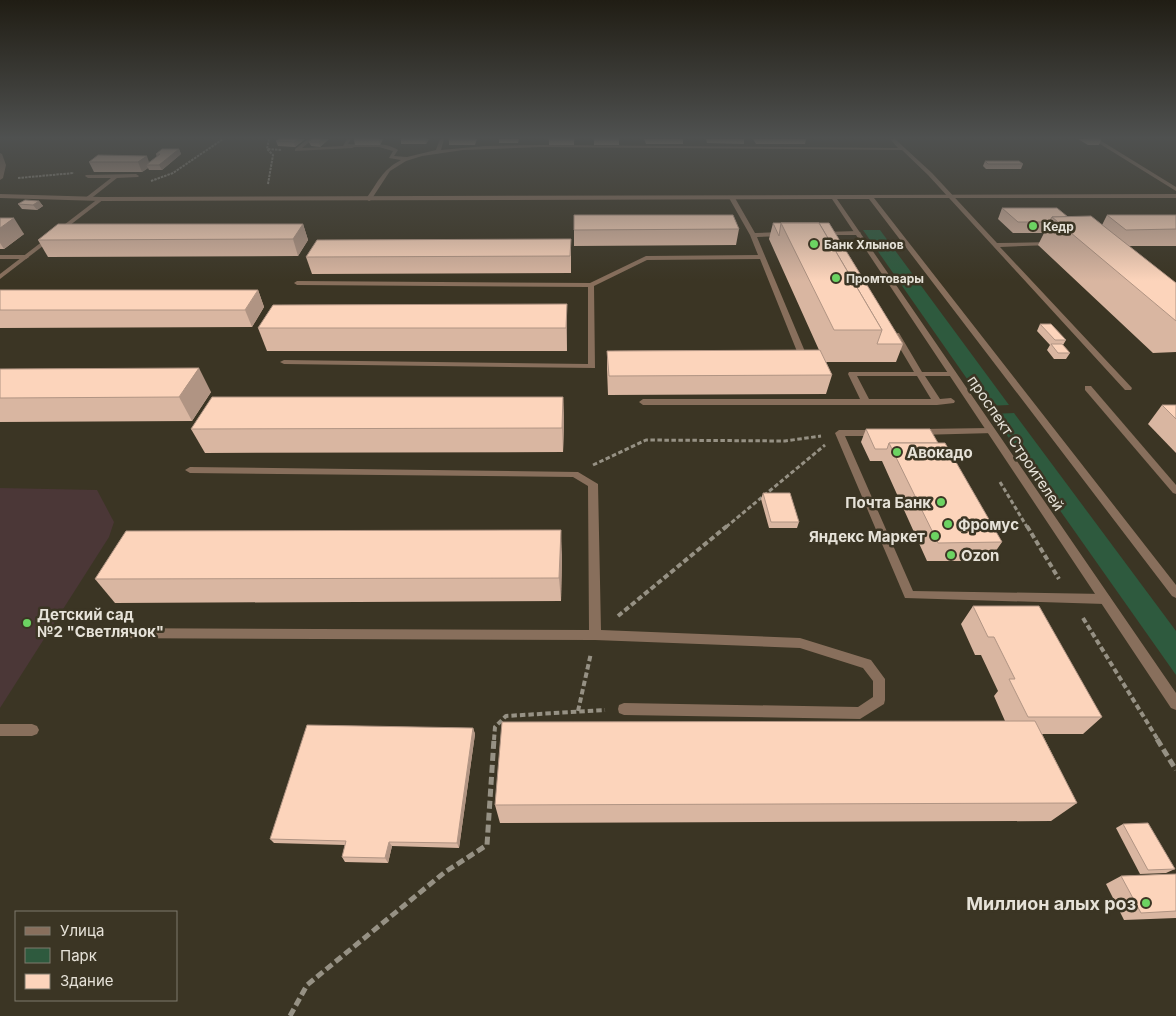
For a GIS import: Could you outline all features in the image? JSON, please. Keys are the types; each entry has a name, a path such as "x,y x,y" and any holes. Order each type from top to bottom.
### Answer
{"street":[{"path":"87,199 103,186"},
{"path":"369,198 377,186"},
{"path":"941,186 1128,388"},
{"path":"0,196 87,199 266,199 1176,196"},
{"path":"732,198 753,235 802,354"},
{"name":"проспект Строителей","path":"834,198 1176,704"},
{"name":"проспект Строителей","path":"871,198 1176,592"},
{"path":"0,276 101,199"},
{"path":"816,234 858,233"},
{"path":"753,235 789,234"},
{"path":"834,234 840,242"},
{"path":"995,245 1063,243"},
{"path":"0,257 26,257"},
{"path":"297,283 591,285 646,258 762,258"},
{"path":"284,362 592,366 591,285"},
{"path":"890,324 937,402"},
{"path":"866,402 852,374 953,374"},
{"path":"1088,388 1176,491"},
{"path":"644,402 951,401"},
{"path":"904,432 991,430"},
{"path":"885,432 839,433 908,595 1105,599"},
{"path":"190,470 575,474 593,484 595,635"},
{"path":"91,633 595,635 800,643 867,664 879,679 879,700 860,714 624,709"},
{"path":"0,730 32,730"}],"path":[{"path":"266,199 268,186"},
{"path":"575,474 646,440 786,441 839,433"},
{"path":"578,711 595,635 839,433"},
{"path":"1000,481 1176,770"},
{"path":"290,1016 307,985 445,872 487,845 495,727 506,716 624,709"}],"shaded area":[{"name":"Детский сад №2 \"Светлячок\"","path":"0,488 97,490 114,522 109,537 0,708"}],"green space":[{"path":"863,230 880,230 1009,405 986,406"},
{"path":"1014,413 1176,631 1176,675 992,414"}],"building":[{"path":"25,200 39,201 33,205 18,204"},
{"path":"1002,208 1057,208 1068,217 1052,217 1049,222 1018,222"},
{"path":"574,215 733,215 739,229 574,230"},
{"path":"1107,215 1176,215 1176,229 1126,230"},
{"path":"1091,216 1176,283 1176,321 1052,217"},
{"path":"0,218 14,218 0,228"},
{"path":"773,223 781,223 779,236"},
{"path":"781,223 819,223 882,330 834,330"},
{"path":"819,223 829,223 903,344 877,344 882,330"},
{"path":"58,224 303,224 293,239 38,240"},
{"path":"571,239 570,256 306,257 317,240"},
{"path":"0,290 258,290 245,310 0,310"},
{"path":"567,304 566,328 258,328 273,305"},
{"path":"1040,324 1051,324 1066,340 1055,340"},
{"path":"1051,344 1062,344 1070,353 1058,353"},
{"path":"820,350 832,375 609,376 607,351"},
{"path":"199,368 179,397 0,398 0,369"},
{"path":"212,397 563,397 562,428 191,429"},
{"path":"1162,405 1176,405 1176,419"},
{"path":"866,429 930,429 938,443 889,443 887,449 875,449"},
{"path":"889,443 945,443 1002,542 938,543"},
{"path":"763,493 790,493 799,522 771,522"},
{"path":"561,530 559,578 95,579 126,531"},
{"path":"973,606 1039,606 1102,717 1028,717 1009,679 1015,679 994,637 988,637"},
{"path":"1035,721 1077,803 495,805 502,722"},
{"path":"307,725 473,728 457,843 389,842 385,858 342,857 346,841 270,839"},
{"path":"1148,823 1175,869 1148,870 1123,824"},
{"path":"1176,874 1176,911 1141,913 1121,876"}],"place":[{"name":"Кедр","path":"1033,226"},
{"name":"Банк Хлынов","path":"814,244"},
{"name":"Промтовары","path":"836,278"},
{"name":"Авокадо","path":"897,452"},
{"name":"Почта Банк","path":"941,502"},
{"name":"Фромус","path":"948,524"},
{"name":"Яндекс Маркет","path":"935,536"},
{"name":"Ozon","path":"951,555"},
{"name":"Детский сад №2 \"Светлячок\"","path":"27,623"},
{"name":"Миллион алых роз","path":"1146,903"}]}
